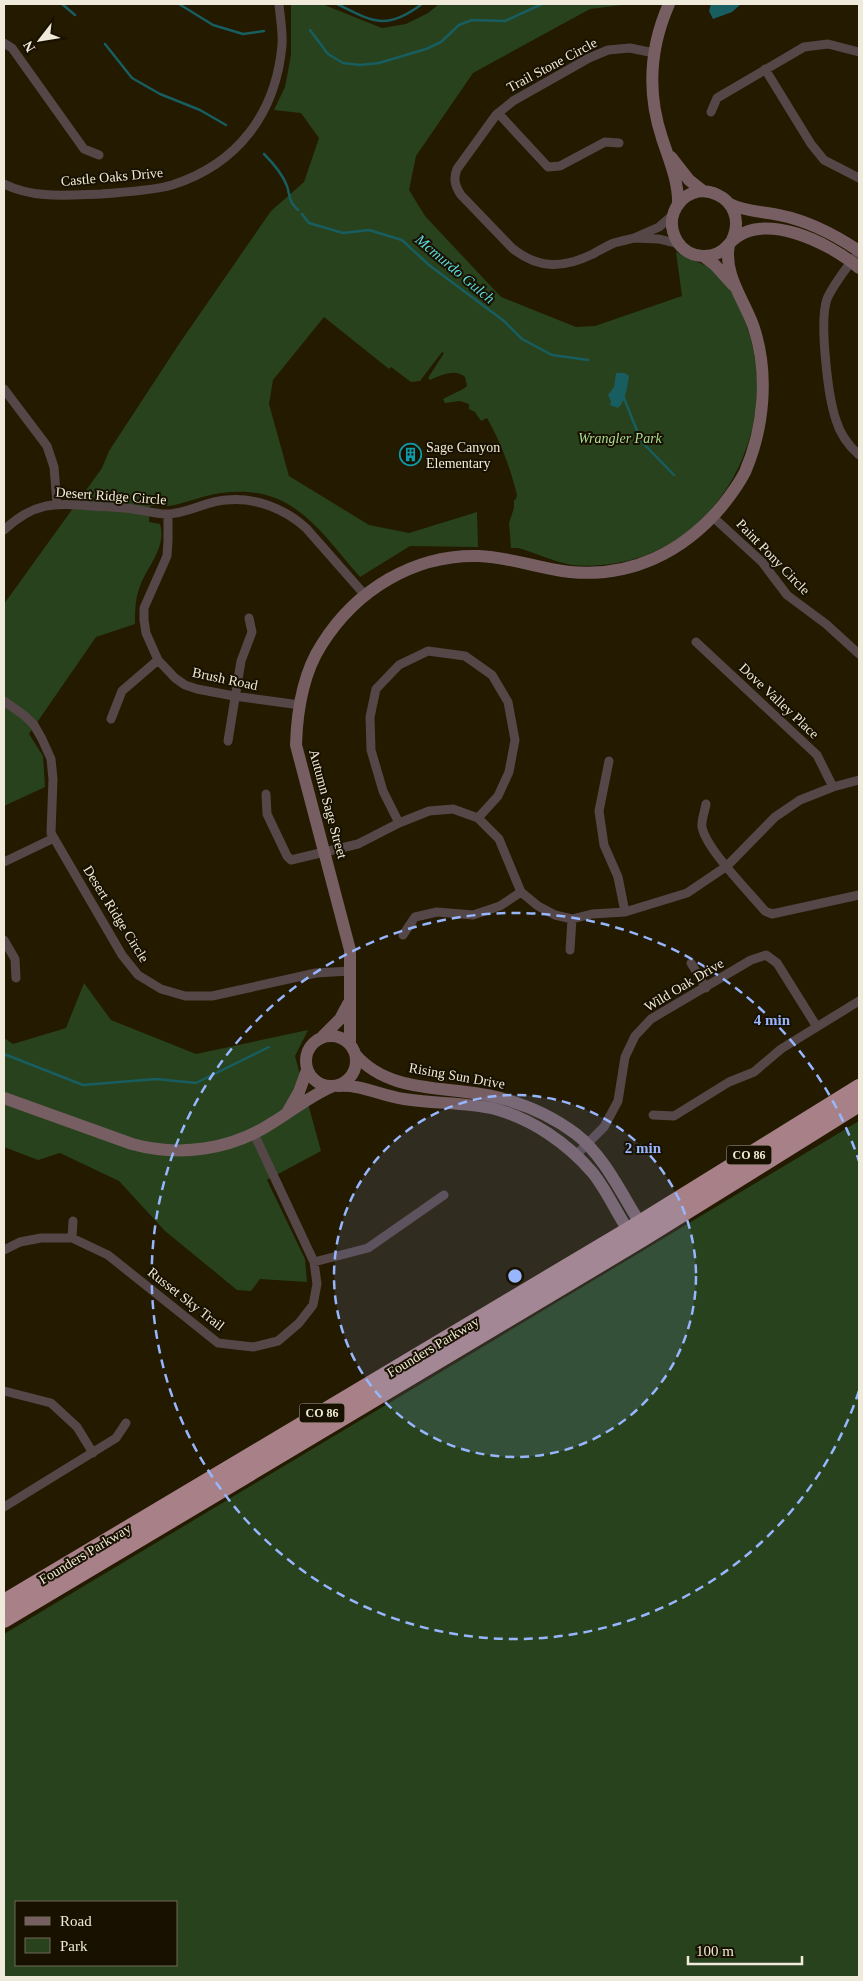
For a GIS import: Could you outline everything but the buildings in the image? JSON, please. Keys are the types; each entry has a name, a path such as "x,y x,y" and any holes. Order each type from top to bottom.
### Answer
{"highway":[{"name":"Founders Parkway","path":"4,1620 637,1230 859,1087"},
{"name":"Founders Parkway","path":"4,1602 637,1230 859,1104"}],"street":[{"name":"Castle Oaks Drive","path":"4,184 34,194 56,196 118,193 171,185 200,174 226,158 246,137 262,116 277,82 282,43 279,4"},
{"path":"669,4 658,30 654,53 653,103 656,119 677,186 672,230 679,244 690,253 703,256 717,254 748,232 769,230 793,232 820,242 857,260"},
{"path":"4,43 12,48 84,149 99,155"},
{"path":"710,112 717,98 804,47 828,44 859,52"},
{"name":"Trail Stone Circle","path":"654,53 630,48 608,50 589,58 513,100 498,113 457,169 454,177 455,186 461,195 512,248 531,260 544,264 561,265 573,263 613,243 634,238 659,227 675,210"},
{"path":"765,69 811,144 824,160 859,178"},
{"path":"498,113 548,167 560,166 605,142 619,143"},
{"path":"667,152 689,180 703,191"},
{"path":"675,210 689,195 703,191 715,193 730,204 748,211 777,214 820,227 857,260"},
{"path":"730,204 737,222 731,243"},
{"name":"Trail Stone Circle","path":"634,238 659,239 679,244"},
{"name":"Autumn Sage Street","path":"352,1049 349,1002 350,950 296,745 300,705 314,659 335,625 364,594 404,571 441,559 482,556 570,572 618,570 650,560 670,551 688,540 713,517 732,494 745,473 755,443 764,381 760,350 754,327 735,287 728,255 731,243"},
{"name":"Autumn Sage Street","path":"703,256 715,264 735,287"},
{"path":"857,260 827,299 823,322 834,416 840,430 859,455"},
{"path":"4,388 47,446 54,467 58,504"},
{"name":"Desert Ridge Circle","path":"4,530 22,515 44,506 58,504 125,508 168,514 226,500 258,502 273,506 296,519 364,594"},
{"name":"Brush Road","path":"168,514 167,556 144,608 146,633 151,648 158,660 175,678 185,685 234,696 300,705"},
{"name":"Paint Pony Circle","path":"713,517 762,562 787,595 826,624 859,654"},
{"path":"228,741 241,661 252,632 249,618"},
{"name":"Dove Valley Place","path":"696,642 817,755 833,787"},
{"path":"399,823 383,791 373,758 370,717 376,689 399,665 428,651 465,656 492,675 508,702 515,740 509,772 498,796 478,818"},
{"path":"111,719 122,691 158,660"},
{"name":"Desert Ridge Circle","path":"4,701 34,725 51,759 54,779 51,833 122,955 138,975 161,989 186,996 212,996 316,973 350,971"},
{"path":"609,761 599,811 604,846 618,877 625,912"},
{"path":"266,794 267,814 287,856 291,860 358,844 399,823 429,811 453,809 478,818 499,839 522,892 538,906 555,915 572,919 592,914 625,912 687,892 727,866 775,817 800,800 833,787 859,780"},
{"path":"706,804 702,826 713,848 765,912 772,914 859,895"},
{"path":"4,862 54,838"},
{"path":"404,935 416,917 438,912 473,915 500,906 522,892"},
{"path":"570,950 572,919"},
{"path":"4,940 15,959 16,978"},
{"name":"Wild Oak Drive","path":"576,1155 604,1127 618,1101 625,1057 635,1036 651,1018 752,960 766,955 777,963 817,1027"},
{"path":"691,963 706,988"},
{"path":"653,1115 674,1116 729,1082 754,1072 781,1049 859,1001"},
{"name":"Autumn Sage Street","path":"323,1036 340,1019 349,1002"},
{"path":"4,1098 148,1149 193,1150 218,1146 254,1134 286,1115 316,1093 349,1079 353,1073 356,1061 352,1049 338,1036 323,1036 310,1046 306,1054 307,1070 286,1115"},
{"name":"Rising Sun Drive","path":"352,1049 369,1069 387,1078 409,1084 504,1098 544,1114 576,1134 600,1159 637,1230"},
{"path":"307,1070 316,1082 334,1086"},
{"name":"Rising Sun Drive","path":"334,1086 360,1087 404,1099 495,1109 528,1122 557,1140 576,1155 637,1230"},
{"name":"Russet Sky Trail","path":"4,1250 20,1242 41,1238 72,1238 108,1255 218,1342 253,1346 278,1341 299,1323 313,1305 316,1284 314,1262 254,1134"},
{"path":"314,1262 368,1248 444,1195"},
{"path":"72,1238 73,1221"},
{"path":"4,1391 50,1403 77,1427 93,1452"},
{"path":"4,1507 116,1438 126,1423"}],"green space":[{"name":"Wrangler Park","path":"291,4 322,4 382,28 406,24 428,13 439,4 630,4 590,9 473,73 416,156 409,190 425,216 501,297 576,327 595,326 682,296 676,252 717,272 730,287 739,306 746,324 755,361 756,399 750,437 736,472 716,503 690,529 659,549 622,562 584,566 558,562 518,548 511,548 509,523 514,508 514,500 517,495 508,465 487,418 481,421 475,412 469,409 469,404 460,401 445,403 443,399 467,386 465,377 461,374 452,373 443,374 430,380 428,378 444,353 442,352 420,381 411,382 391,367 389,369 324,317 273,380 269,404 289,476 369,525 409,533 477,512 478,547 410,546 360,577 317,527 285,503 267,495 246,492 221,493 169,506 150,506 149,522 160,524 161,542 139,589 136,602 135,624 96,637 29,734 43,756 45,787 4,806 4,604 102,468 109,451 179,344 271,211 304,182 319,138 301,113 274,110 285,87 291,55"},
{"path":"84,983 111,1020 196,1054 308,1030 295,1056 321,1151 267,1180 305,1259 307,1282 260,1279 251,1291 237,1290 165,1231 119,1181 60,1153 38,1160 4,1147 4,1038 13,1044 66,1028"},
{"path":"859,1121 859,1977 4,1977 4,1634"}],"water":[{"path":"711,4 741,4 732,12 713,19 709,11"},
{"path":"616,373 625,373 629,376 624,398 618,408 610,405 611,401 608,395 614,387"}],"waterway":[{"name":"Mcmurdo Gulch","path":"62,4 75,15"},
{"path":"179,4 213,25 243,34 264,31"},
{"path":"337,4 360,15 379,21 399,18 422,4"},
{"path":"310,30 328,54 343,63 360,65 379,63 426,49 441,42 459,25 472,20 505,21 542,4"},
{"name":"Mcmurdo Gulch","path":"105,44 132,78 160,94 200,110 226,125"},
{"name":"Mcmurdo Gulch","path":"264,154 283,177 291,201 298,210"},
{"name":"Mcmurdo Gulch","path":"302,214 309,223 343,233 369,230 402,240 429,265 504,321 522,339 552,355 588,360"},
{"name":"Mcmurdo Gulch","path":"624,398 641,441 674,475"},
{"path":"4,1054 83,1085 156,1079 196,1083 269,1047"}],"place":[{"name":"Sage Canyon Elementary","path":"410,455"}]}
